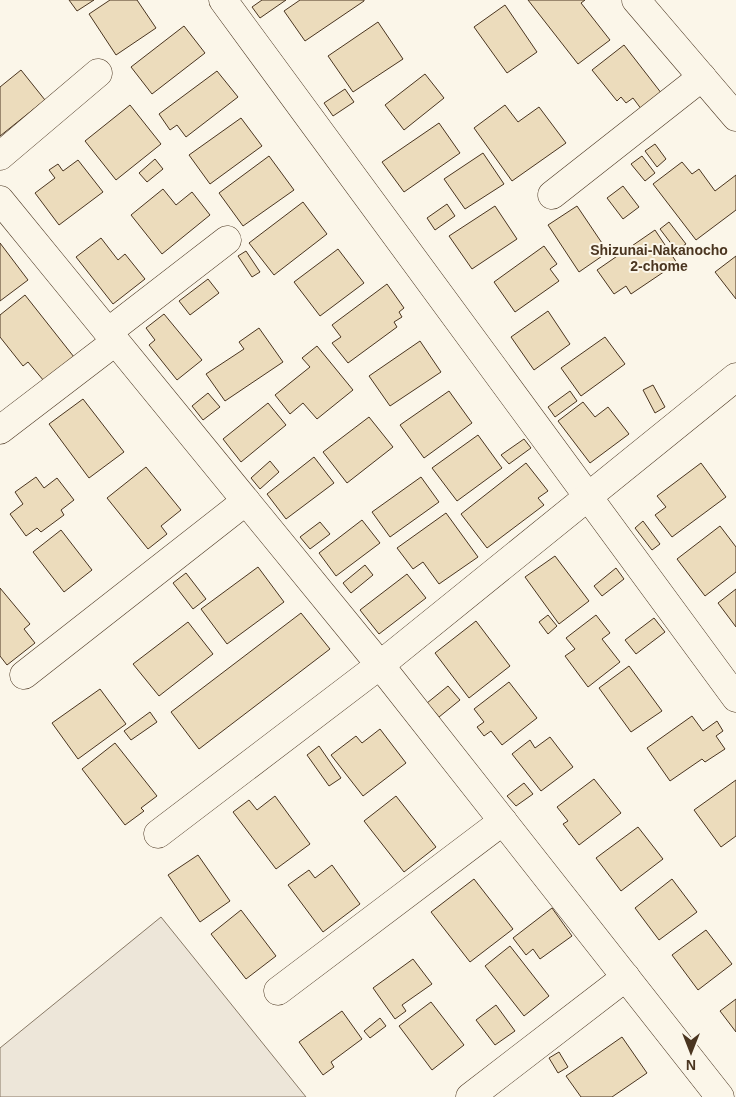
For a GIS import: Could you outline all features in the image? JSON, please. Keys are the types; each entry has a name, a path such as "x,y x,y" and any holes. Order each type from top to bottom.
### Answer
{"street":[{"path":"223,0 736,698"},
{"path":"636,0 736,117"},
{"path":"0,156 98,73"},
{"path":"552,194 702,77"},
{"path":"0,200 380,665 720,1097"},
{"path":"0,430 227,240"},
{"path":"158,834 380,665 736,377"},
{"path":"24,675 246,501"},
{"path":"278,991 503,821"},
{"path":"470,1097 626,977"}],"shaded area":[{"path":"161,917 306,1097 0,1097 0,1048"}],"building":[{"path":"69,0 94,0 77,11"},
{"path":"110,0 137,0 156,28 116,55 89,14"},
{"path":"262,0 286,0 260,18 252,7"},
{"path":"300,0 364,1 305,41 284,11"},
{"path":"528,0 585,0 581,3 610,40 578,64"},
{"path":"505,5 537,52 507,73 474,27"},
{"path":"378,22 403,59 353,92 328,56"},
{"path":"184,26 205,53 152,94 131,67"},
{"path":"624,45 662,94 642,110 633,98 626,103 621,97 617,101 592,70"},
{"path":"21,70 45,100 0,136 0,87"},
{"path":"217,71 238,97 186,137 177,125 170,130 159,114"},
{"path":"425,74 444,98 404,130 385,105"},
{"path":"345,89 354,102 333,116 324,103"},
{"path":"130,105 161,144 116,180 85,141"},
{"path":"505,105 518,122 539,107 566,143 512,181 474,128"},
{"path":"241,118 262,146 210,184 189,155"},
{"path":"439,123 460,153 404,192 382,162"},
{"path":"655,144 666,159 657,167 645,151"},
{"path":"483,153 504,184 465,209 444,179"},
{"path":"269,156 294,190 243,226 219,193"},
{"path":"642,156 655,173 645,181 631,164"},
{"path":"155,159 163,169 147,182 139,173"},
{"path":"78,160 103,192 59,225 35,193 55,178 49,170 58,164 63,171"},
{"path":"682,162 692,174 699,169 715,191 736,175 736,210 696,240 653,184"},
{"path":"623,186 639,207 623,219 607,198"},
{"path":"163,189 176,205 192,192 210,215 162,254 131,215"},
{"path":"303,202 327,234 274,275 249,243"},
{"path":"447,204 455,216 435,230 427,218"},
{"path":"495,206 517,239 472,269 449,236"},
{"path":"577,206 608,252 579,272 548,225"},
{"path":"669,222 686,244 676,250 660,229"},
{"path":"655,230 677,263 631,294 626,286 614,294 597,270"},
{"path":"101,238 118,260 125,254 145,279 113,304 76,257"},
{"path":"0,243 28,280 0,301"},
{"path":"544,246 557,264 550,269 559,281 515,312 494,282"},
{"path":"338,249 364,283 320,316 294,282"},
{"path":"246,251 260,272 252,277 238,256"},
{"path":"736,256 736,299 715,272"},
{"path":"208,279 219,293 190,315 179,301"},
{"path":"387,284 404,308 399,312 402,317 394,322 397,327 348,363 332,343 341,337 332,325"},
{"path":"25,295 74,357 44,381 28,362 23,366 0,337 0,315"},
{"path":"548,311 570,344 534,370 511,337"},
{"path":"164,314 202,360 177,380 149,345 155,340 146,328"},
{"path":"259,328 283,362 225,401 206,374 244,349 239,342"},
{"path":"605,337 625,364 581,396 561,368"},
{"path":"420,341 441,372 390,406 369,376"},
{"path":"317,346 353,390 317,419 303,403 290,414 275,395 310,367 302,358"},
{"path":"653,385 665,407 655,413 643,390"},
{"path":"449,391 472,423 424,458 400,425"},
{"path":"570,391 577,401 555,417 548,407"},
{"path":"208,393 220,407 203,420 192,406"},
{"path":"83,399 124,452 89,478 49,424"},
{"path":"583,402 595,417 608,407 629,434 590,463 558,421"},
{"path":"268,403 286,425 241,462 223,439"},
{"path":"369,417 393,447 347,483 323,452"},
{"path":"478,435 502,468 457,501 432,468"},
{"path":"524,439 531,448 509,464 501,455"},
{"path":"314,457 334,483 286,519 267,494"},
{"path":"270,461 279,472 260,489 251,478"},
{"path":"526,463 548,491 538,498 544,505 487,548 461,514"},
{"path":"701,463 726,497 672,537 655,515 666,507 657,496"},
{"path":"146,467 181,510 161,526 167,534 148,549 107,498"},
{"path":"36,477 44,488 57,478 74,500 61,510 64,515 41,532 37,528 26,536 10,514 23,504 15,492"},
{"path":"421,477 439,502 390,537 372,512"},
{"path":"446,513 478,557 439,584 423,562 413,569 397,548"},
{"path":"362,520 380,543 336,576 319,553"},
{"path":"643,521 660,544 652,550 635,528"},
{"path":"320,522 330,534 310,549 300,537"},
{"path":"720,526 736,547 736,572 705,596 677,559"},
{"path":"61,530 92,570 64,592 33,552"},
{"path":"555,556 589,601 559,624 525,577"},
{"path":"365,565 373,575 351,593 343,583"},
{"path":"258,567 284,602 227,644 201,609"},
{"path":"616,568 624,579 602,596 594,586"},
{"path":"186,573 206,599 193,609 173,583"},
{"path":"407,574 426,598 379,634 360,610"},
{"path":"0,588 30,624 24,629 35,643 7,665 0,656"},
{"path":"736,589 736,627 718,603"},
{"path":"301,613 330,649 199,749 171,712"},
{"path":"548,615 557,626 548,634 539,622"},
{"path":"596,615 610,633 602,639 620,662 588,687 565,656 575,649 566,638"},
{"path":"654,618 665,632 636,654 625,640"},
{"path":"476,621 510,666 469,698 435,653"},
{"path":"188,622 213,654 159,696 133,664"},
{"path":"629,666 662,711 631,732 599,688"},
{"path":"509,682 537,718 502,745 491,731 484,736 477,727 484,722 474,709"},
{"path":"448,686 460,700 439,717 427,703"},
{"path":"100,689 126,724 78,759 52,723"},
{"path":"150,712 157,722 131,740 124,731"},
{"path":"692,716 703,731 717,721 723,731 716,736 725,749 705,762 702,759 670,781 647,748"},
{"path":"380,729 406,763 363,796 331,755 356,736 362,743"},
{"path":"550,737 573,767 541,791 512,754 530,740 535,748"},
{"path":"115,743 157,796 141,808 144,811 125,825 82,769"},
{"path":"319,746 341,778 329,786 307,755"},
{"path":"594,779 621,813 579,845 563,824 568,821 557,807"},
{"path":"736,780 736,836 721,847 694,810"},
{"path":"524,783 533,794 516,806 507,796"},
{"path":"275,796 310,844 276,869 233,812 249,800 257,810"},
{"path":"396,796 436,847 404,872 364,821"},
{"path":"638,827 663,859 621,891 596,858"},
{"path":"198,855 230,901 200,922 168,875"},
{"path":"332,865 360,904 323,932 288,885 309,870 315,878"},
{"path":"474,879 513,929 470,962 431,912"},
{"path":"672,879 697,912 659,940 635,908"},
{"path":"552,908 572,936 540,959 533,949 526,955 513,938"},
{"path":"241,910 276,956 246,979 211,934"},
{"path":"706,930 732,964 698,990 672,955"},
{"path":"510,946 549,996 524,1016 485,966"},
{"path":"413,959 432,984 402,1005 406,1011 395,1019 373,988"},
{"path":"736,999 736,1032 720,1011"},
{"path":"431,1002 464,1045 432,1070 399,1026"},
{"path":"496,1005 515,1031 495,1045 476,1020"},
{"path":"342,1011 362,1039 331,1062 334,1067 323,1075 299,1042"},
{"path":"380,1018 386,1026 370,1038 364,1031"},
{"path":"622,1037 647,1073 612,1097 581,1097 566,1076"},
{"path":"559,1052 568,1067 558,1073 549,1058"}],"district":[{"name":"Shizunai-Nakanocho 2-chome","path":"659,258"}]}
